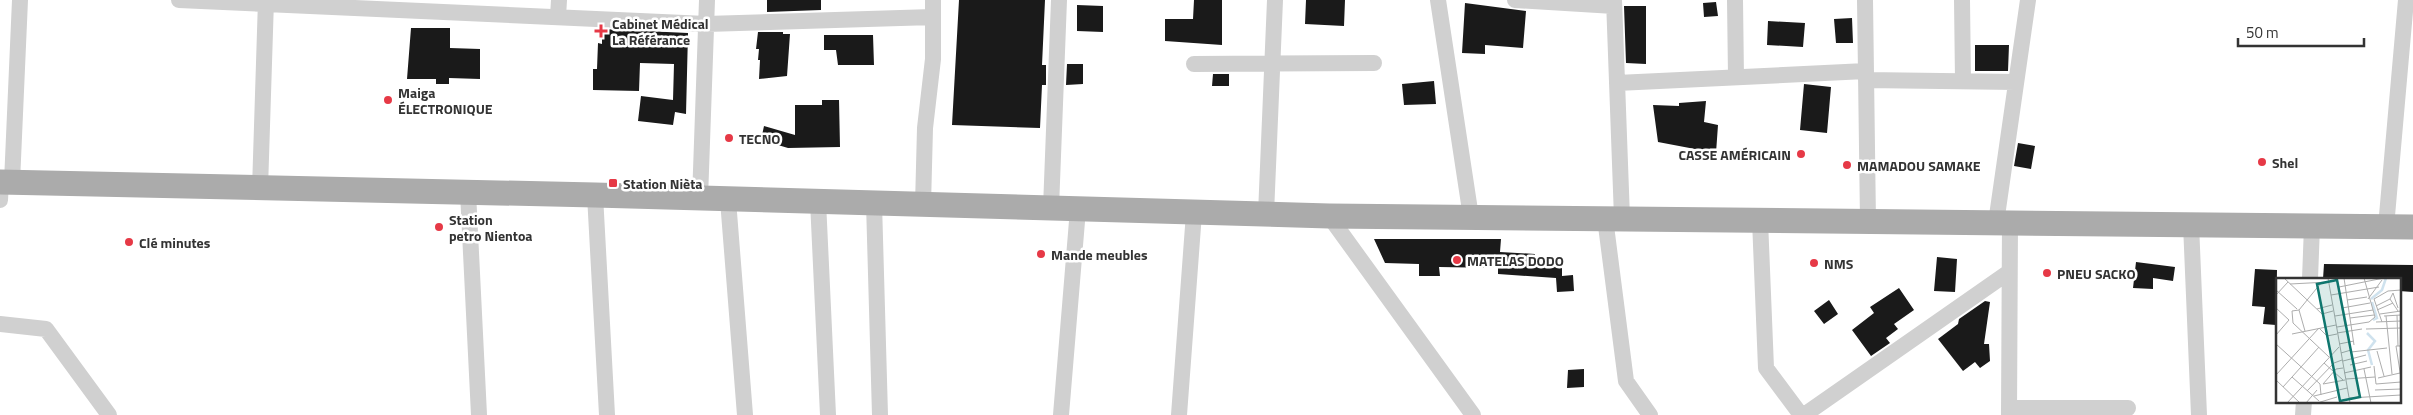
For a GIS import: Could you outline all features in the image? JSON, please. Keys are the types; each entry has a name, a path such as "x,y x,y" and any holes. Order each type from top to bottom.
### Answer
{"main road":[{"path":"3,187 468,192 700,200 923,204 1329,216 2413,227"}],"street":[{"path":"3,187 20,0"},
{"path":"179,0 266,2 706,24 933,17"},
{"path":"558,0 558,17"},
{"path":"700,200 707,0"},
{"path":"923,204 925,128 933,59 934,0"},
{"path":"1051,208 1059,0"},
{"path":"1266,214 1274,0"},
{"path":"1438,0 1471,217"},
{"path":"1515,0 1614,3 1617,83 1614,218 1626,381 1650,415"},
{"path":"1735,0 1736,77"},
{"path":"1865,0 1868,221"},
{"path":"1962,0 1964,81"},
{"path":"2028,0 2016,82 2003,223 2009,272 2009,411 2128,408"},
{"path":"2386,227 2406,0"},
{"path":"260,189 266,2"},
{"path":"1194,64 1374,63"},
{"path":"1617,83 1736,77 1866,75 2016,82"},
{"path":"468,192 479,415"},
{"path":"595,195 607,415"},
{"path":"728,200 744,415"},
{"path":"818,202 828,415"},
{"path":"874,203 880,415"},
{"path":"1061,415 1078,209"},
{"path":"1179,415 1194,213"},
{"path":"1329,216 1473,415"},
{"path":"1760,220 1766,368 1803,415 2009,272"},
{"path":"2191,224 2199,415"},
{"path":"2310,278 2312,226"},
{"path":"0,324 46,329 109,415"},
{"path":"2303,415 2304,402"}],"building":[{"path":"767,0 821,0 821,10 767,12"},
{"path":"959,0 1045,0 1042,65 1046,65 1046,85 1042,85 1040,128 952,125"},
{"path":"1194,0 1222,0 1222,45 1165,41 1165,19 1193,19"},
{"path":"1306,0 1345,0 1344,26 1305,24"},
{"path":"1716,2 1718,16 1704,17 1703,3"},
{"path":"1465,3 1526,11 1523,48 1485,45 1485,54 1462,53"},
{"path":"1077,5 1103,6 1103,32 1077,31"},
{"path":"1624,6 1646,6 1646,64 1626,63"},
{"path":"1852,18 1853,43 1836,43 1834,19"},
{"path":"1768,21 1805,23 1803,47 1767,45"},
{"path":"411,28 450,28 450,48 480,49 480,79 449,78 449,84 436,84 436,79 407,79"},
{"path":"602,29 688,33 686,114 675,112 673,125 638,121 641,96 673,100 674,64 640,63 639,91 593,90 593,69 597,69 598,43 602,44"},
{"path":"758,32 783,32 783,34 790,34 787,76 759,79 759,49 756,49"},
{"path":"824,35 873,35 874,65 838,65 836,50 824,50"},
{"path":"1975,45 2009,45 2008,71 1975,71"},
{"path":"1067,64 1083,64 1083,84 1066,85"},
{"path":"1213,74 1229,74 1229,86 1212,86"},
{"path":"1434,81 1436,104 1404,105 1402,84"},
{"path":"1804,84 1831,87 1827,133 1800,130"},
{"path":"822,100 839,100 840,147 788,148 761,140 764,126 795,135 795,105 822,105"},
{"path":"1706,101 1704,122 1718,125 1716,153 1658,142 1653,105 1679,106 1679,103"},
{"path":"2018,143 2035,146 2031,169 2014,166"},
{"path":"1374,239 1501,239 1500,252 1535,254 1534,264 1562,263 1562,276 1573,275 1574,291 1557,292 1556,278 1498,274 1498,268 1439,267 1440,276 1419,276 1419,264 1385,263"},
{"path":"1937,257 1957,259 1955,292 1934,291"},
{"path":"2136,262 2175,267 2173,281 2153,278 2153,289 2133,288"},
{"path":"2324,264 2413,265 2413,292 2400,291 2400,278 2323,278"},
{"path":"2255,269 2277,270 2276,325 2263,324 2265,307 2252,306"},
{"path":"1899,288 1914,310 1894,324 1898,329 1886,338 1890,343 1871,356 1852,330 1874,313 1870,307"},
{"path":"1829,300 1838,314 1824,324 1814,311"},
{"path":"1985,301 1990,302 1984,344 1989,344 1990,361 1980,368 1975,362 1963,371 1938,339 1958,324 1959,319"},
{"path":"1584,369 1584,387 1567,388 1568,370"}],"place":[{"name":"Cabinet Médical La Référance","path":"601,31"},
{"name":"Maiga ÉLECTRONIQUE","path":"388,100"},
{"name":"TECNO","path":"729,138"},
{"name":"CASSE AMÉRICAIN","path":"1801,154"},
{"name":"Shel","path":"2262,162"},
{"name":"MAMADOU SAMAKE","path":"1847,165"},
{"name":"Station Nièta","path":"613,183"},
{"name":"Station petro Nientoa","path":"439,227"},
{"name":"Clé minutes","path":"129,242"},
{"name":"Mande meubles","path":"1041,254"},
{"name":"MATELAS DODO","path":"1457,260"},
{"name":"NMS","path":"1814,263"},
{"name":"PNEU SACKO","path":"2047,273"}]}
